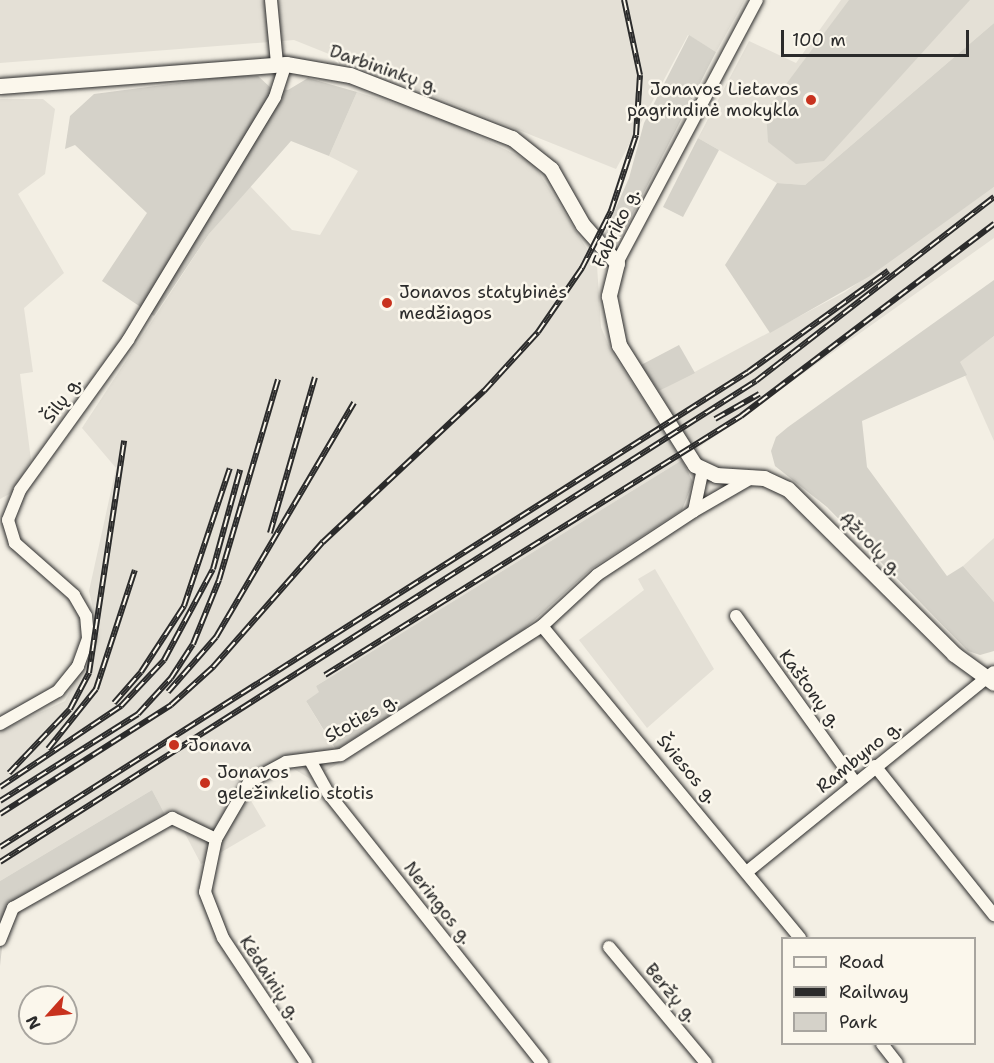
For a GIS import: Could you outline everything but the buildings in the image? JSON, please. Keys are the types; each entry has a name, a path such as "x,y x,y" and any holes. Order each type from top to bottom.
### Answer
{"main road":[{"name":"Darbininkų g.","path":"0,86 282,63 350,75 513,138 551,169 583,225 617,263"},
{"name":"Fabriko g.","path":"617,263 609,296 619,345 684,453 702,472"},
{"name":"Ąžuolų g.","path":"702,472 775,481 803,501 915,617 992,678"}],"street":[{"path":"271,0 282,63"},
{"name":"Fabriko g.","path":"617,263 757,0"},
{"name":"Šilų g.","path":"0,724 58,691 78,666 88,638 86,616 74,595 15,543 8,520 20,490 128,340 275,97 282,63"},
{"path":"694,510 702,472"},
{"name":"Stoties g.","path":"216,839 249,782 286,762 311,762 341,755 542,627 597,575 694,510 753,477"},
{"name":"Kaštonų g.","path":"736,616 855,782"},
{"name":"Šviesos g.","path":"542,627 748,871 798,937"},
{"name":"Rambyno g.","path":"748,871 874,766 992,678"},
{"name":"Neringos g.","path":"311,762 328,793 542,1063"},
{"path":"874,766 994,915"},
{"path":"0,940 14,908 172,818 216,839"},
{"name":"Kėdainių g.","path":"216,839 205,892 223,938 306,1063"},
{"name":"Beržų g.","path":"609,947 706,1063"},
{"path":"883,1045 897,1063"}],"shaded area":[{"path":"0,0 745,0 716,52 688,35 616,169 294,40 0,63"},
{"name":"Jonavos Lietavos pagrindinė mokykla","path":"841,0 994,0 994,23 805,185 777,183 698,138 749,41 796,63"},
{"path":"357,92 438,117 533,163 597,265 601,327 610,349 682,460 316,686 320,692 306,701 342,761 312,780 294,769 264,778 250,799 266,826 201,864 181,826 169,822 152,790 0,881 0,731 65,701 92,648 96,621 89,591 116,468 82,428 209,234 250,186 292,230 320,235 358,171 329,156"},
{"path":"0,99 43,99 55,109 45,174 18,194 64,273 24,308 33,372 20,374 31,460 13,492 0,499"},
{"path":"994,187 994,238 694,451 659,391 845,292"},
{"path":"994,336 994,441 959,362"},
{"path":"994,538 994,602 963,566"},
{"path":"655,569 714,669 647,728 579,640 644,590 638,579"}],"green space":[{"path":"849,0 970,0 824,161 796,164 768,142 766,111"},
{"path":"994,23 994,187 870,276 770,333 725,265 777,183 805,185"},
{"path":"689,35 716,52 625,229 609,238 604,235 629,178 644,123"},
{"path":"232,76 258,76 271,88 288,90 308,78 357,92 329,156 291,141 209,234 154,316 102,281 147,213 75,145 65,149 70,116 94,94"},
{"path":"698,138 719,150 683,217 663,207"},
{"path":"994,280 994,336 960,362 967,375 862,421 867,467 947,576 963,566 994,602 994,651 980,655 968,651 827,507 775,466 771,451 776,437 788,427"},
{"path":"679,345 695,373 659,391 641,365"},
{"path":"682,460 693,482 682,510 591,569 522,631 336,750 306,701 319,692 316,686"},
{"path":"152,790 169,822 21,908 4,929 0,966 0,881"}],"railway":[{"path":"0,814 171,705 213,667 323,542 484,391 538,332 582,268 611,211 636,135 640,75 624,0"},
{"path":"0,862 756,381 994,197"},
{"path":"325,675 741,416 994,224"},
{"path":"0,847 748,372 888,271"},
{"path":"270,533 315,377"},
{"path":"0,801 138,714 171,678 193,644 219,580 278,380"},
{"path":"715,419 759,394"},
{"path":"168,692 216,637 354,403"},
{"path":"9,773 70,709 89,673 124,441"},
{"path":"114,703 141,672 184,606 230,468"},
{"path":"0,787 121,706 164,660 213,569 240,470"},
{"path":"48,749 96,689 135,570"}],"place":[{"name":"Jonavos Lietavos pagrindinė mokykla","path":"811,100"},
{"name":"Jonavos statybinės medžiagos","path":"387,303"},
{"name":"Jonava","path":"174,745"},
{"name":"Jonavos geležinkelio stotis","path":"205,783"}]}
